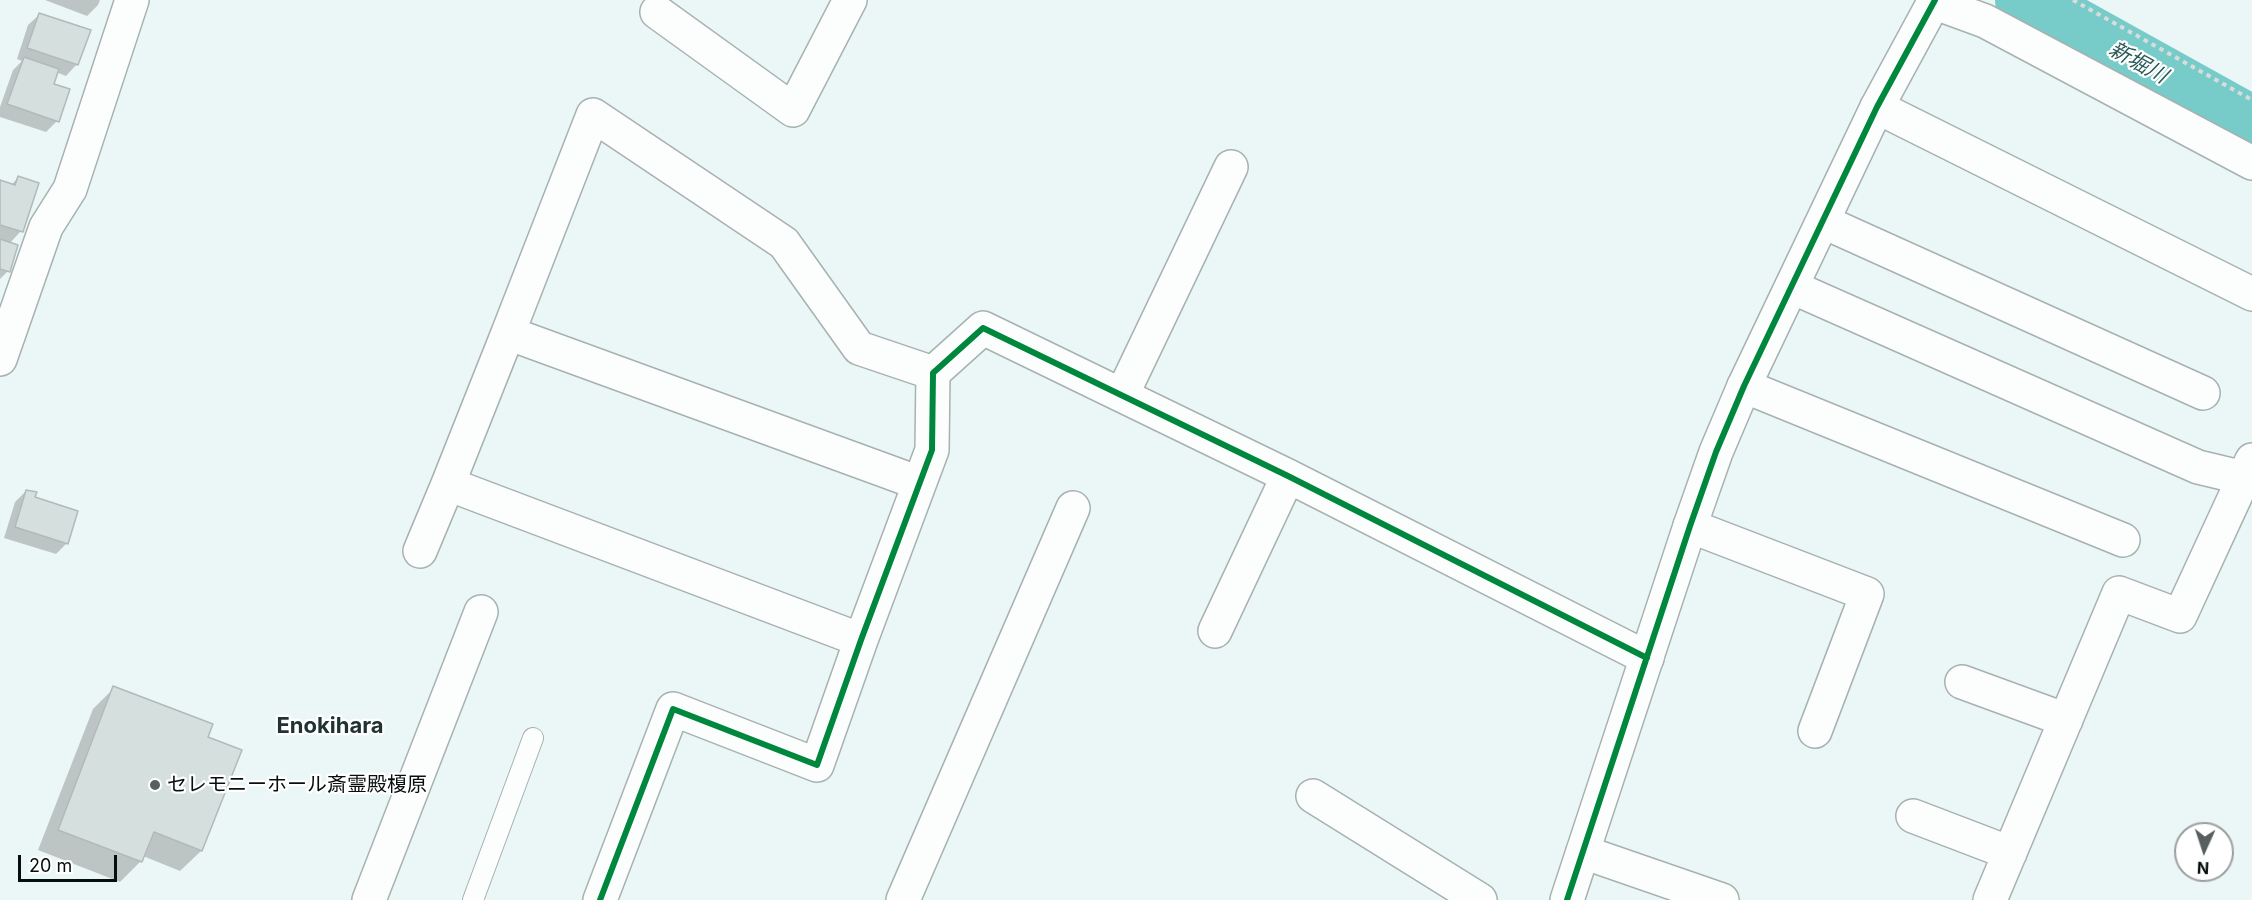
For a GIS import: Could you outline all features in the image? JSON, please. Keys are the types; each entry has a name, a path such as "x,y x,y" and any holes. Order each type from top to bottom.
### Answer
{"street":[{"path":"0,359 46,227 70,189 132,0"},
{"path":"650,4 793,110 850,0"},
{"path":"1567,900 1716,452 1744,386 1877,107 1934,1 1985,21 2252,163"},
{"path":"1877,107 2252,294"},
{"path":"420,550 593,115 784,243 859,348 933,373"},
{"path":"1122,395 1231,168"},
{"path":"1824,222 2203,393"},
{"path":"1792,286 2198,467 2248,469 2181,616 2119,593 1990,900"},
{"path":"600,900 673,710 817,765 932,450 933,373 983,328 1288,476 1647,658"},
{"path":"508,333 919,483"},
{"path":"1744,386 2123,540"},
{"path":"1215,631 1288,476"},
{"path":"448,484 861,640"},
{"path":"903,900 1073,508"},
{"path":"1690,526 1867,594 1815,731"},
{"path":"369,900 481,612"},
{"path":"1962,682 2066,720"},
{"path":"1313,796 1480,900"},
{"path":"1912,816 2010,853"},
{"path":"1583,852 1722,900"}],"lane":[{"path":"472,900 533,738"}],"path":[{"path":"2073,0 2252,100"}],"building":[{"path":"39,13 91,30 78,65 27,48"},
{"path":"24,57 59,69 54,84 70,89 59,122 7,104"},
{"path":"18,176 39,183 23,232 0,225 0,180 15,185"},
{"path":"0,239 18,245 10,272 0,269"},
{"path":"26,490 37,492 35,497 78,511 68,544 15,527"},
{"path":"113,686 213,724 208,737 242,750 202,851 154,832 142,862 58,830"}],"waterway":[{"name":"新堀川","path":"2025,0 2252,126"}],"cycle path":[{"path":"1567,900 1716,452 1744,386 1877,107 1935,0"},
{"path":"600,900 673,709 817,765 932,450 933,373 983,328 1288,476 1647,658"}],"place":[{"name":"セレモニーホール斎霊殿榎原","path":"155,785"}],"district":[{"name":"Enokihara","path":"330,726"}]}
